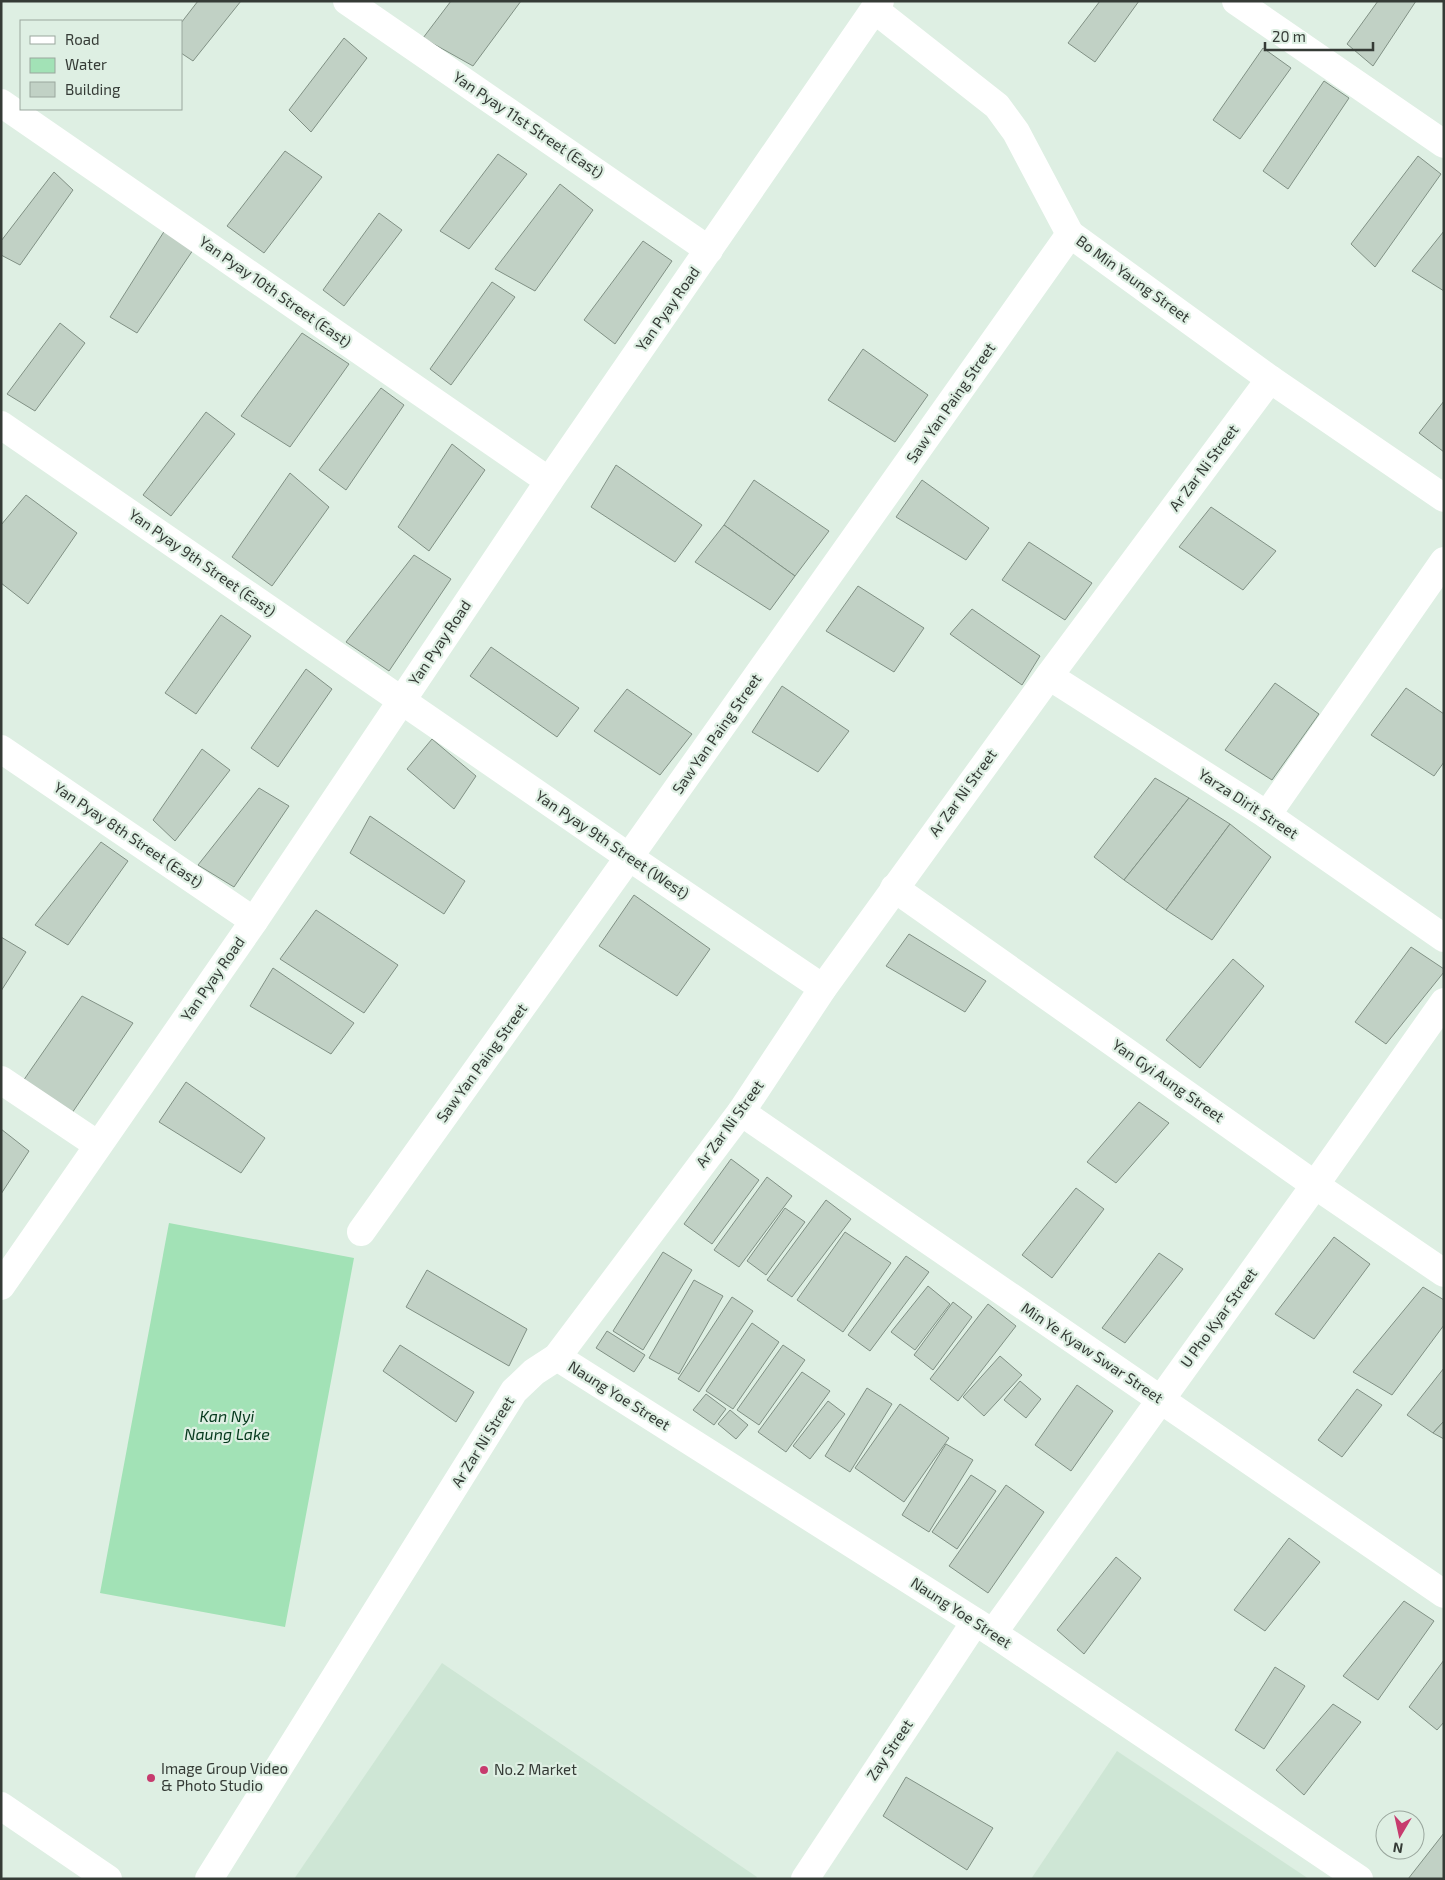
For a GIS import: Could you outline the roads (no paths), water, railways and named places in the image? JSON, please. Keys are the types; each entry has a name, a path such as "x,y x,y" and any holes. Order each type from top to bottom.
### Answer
{"street":[{"name":"Yan Pyay 11st Street (East)","path":"347,1 709,250"},
{"path":"1236,1 1444,144"},
{"name":"Yan Pyay Road","path":"1,1286 254,921 549,481 877,5"},
{"name":"Bo Min Yaung Street","path":"877,5 997,106 1016,132 1070,234 1270,379 1444,498"},
{"name":"Yan Pyay 10th Street (East)","path":"1,103 549,481"},
{"name":"Saw Yan Paing Street","path":"361,1232 630,857 1070,234"},
{"name":"Ar Zar Ni Street","path":"209,1879 514,1391 534,1372 557,1357 741,1112 823,988 894,888 1270,379"},
{"name":"Yan Pyay 9th Street (East)","path":"1,425 402,700"},
{"path":"1267,815 1444,561"},
{"name":"Yarza Dirit Street","path":"1049,676 1267,815 1444,938"},
{"name":"Yan Pyay 9th Street (West)","path":"402,700 823,988"},
{"name":"Yan Pyay 8th Street (East)","path":"1,750 254,921"},
{"name":"Yan Gyi Aung Street","path":"894,888 1315,1185 1444,1273"},
{"name":"U Pho Kyar Street","path":"984,1628 1161,1400 1444,1002"},
{"path":"1,1080 98,1145"},
{"name":"Min Ye Kyaw Swar Street","path":"741,1112 1444,1594"},
{"name":"Naung Yoe Street","path":"557,1357 984,1628 1359,1879"},
{"name":"Zay Street","path":"805,1879 984,1628"},
{"path":"1,1806 108,1879"}],"water":[{"name":"Kan Nyi Naung Lake","path":"169,1223 354,1258 285,1627 100,1593"}],"place":[{"name":"No.2 Market","path":"484,1770"},
{"name":"Image Group Video & Photo Studio","path":"151,1778"}]}
